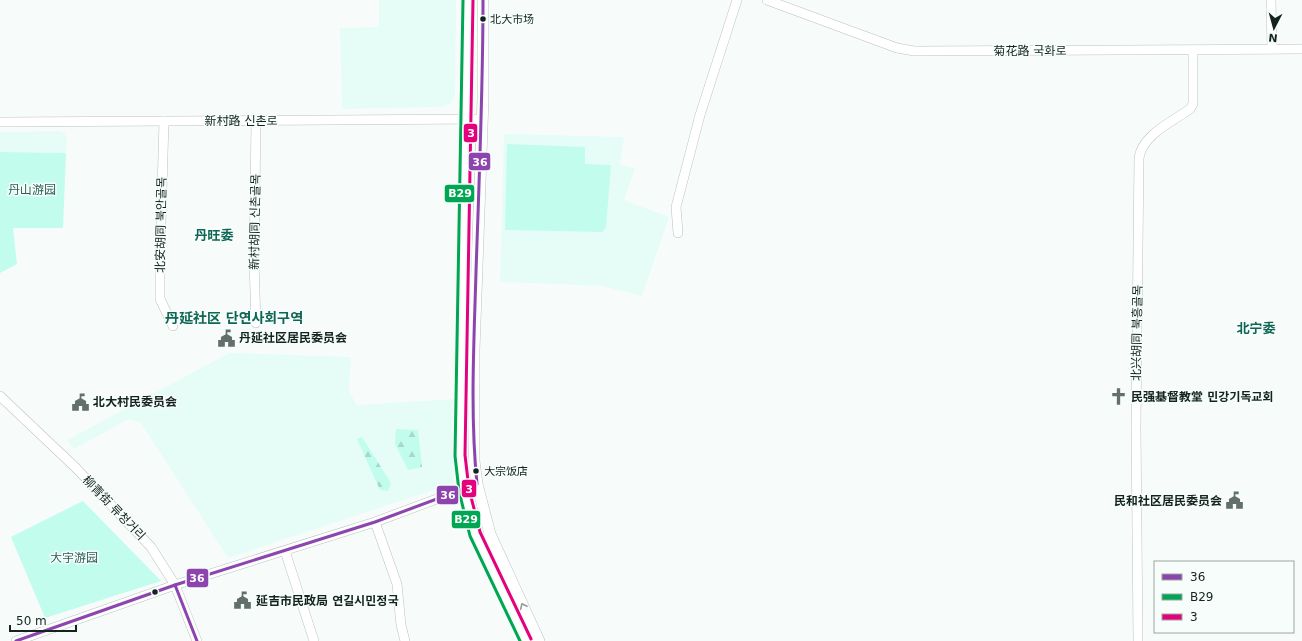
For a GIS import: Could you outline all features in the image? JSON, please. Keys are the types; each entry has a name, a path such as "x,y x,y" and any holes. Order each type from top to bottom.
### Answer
{"main road":[{"path":"468,0 460,455 464,490 469,514 480,546 526,641"},
{"path":"483,0 482,119 473,427 477,484 490,534 539,641"}],"street":[{"path":"678,234 676,207 700,115 737,0"},
{"name":"菊花路 국화로","path":"768,0 897,48 914,51 1302,49"},
{"path":"1271,0 1272,49"},
{"name":"北兴胡同 북흥골목","path":"1138,641 1136,426 1139,158 1142,148 1149,138 1190,109 1193,104 1193,50"},
{"name":"新村路 신촌로","path":"0,122 256,122 482,119"},
{"name":"北安胡同 북안골목","path":"164,121 160,298 173,326"},
{"name":"新村胡同 신촌골목","path":"256,122 254,261 256,323"},
{"name":"柳青街 류청거리","path":"0,396 76,468 151,547 176,586 197,641"},
{"path":"16,641 176,586 375,522 477,484"},
{"path":"375,522 396,584 401,625 405,641"},
{"path":"285,551 314,641"}],"shaded area":[{"path":"379,0 456,0 455,96 450,104 441,107 342,109 340,28 379,27"},
{"path":"0,132 63,132 67,137 66,153 0,152"},
{"path":"504,134 624,137 620,164 635,169 624,200 669,217 642,296 602,286 500,282"},
{"path":"229,353 351,357 349,392 357,405 455,399 454,483 228,558 141,423 129,419 74,449 67,440"}],"green space":[{"path":"507,144 585,147 585,164 611,165 606,227 602,232 505,230"},
{"name":"丹山游园","path":"0,152 66,153 63,228 13,228 17,264 0,273"},
{"path":"396,429 418,430 422,467 408,470 395,444"},
{"path":"362,437 391,483 388,491 380,490 357,439"},
{"name":"大宇游园","path":"83,501 161,581 45,618 11,537"}],"transit line":[{"name":"B29","path":"463,0 455,456 459,491 470,536 520,641"},
{"name":"3","path":"473,0 465,455 469,489 480,532 531,639"},
{"name":"36","path":"16,641 175,585 375,522 477,484 473,378 482,102 483,0"},
{"name":"36","path":"175,585 197,641"}],"place":[{"name":"北大市场","path":"483,19"},
{"name":"丹延社区居民委员会","path":"226,338"},
{"name":"民强基督教堂 민강기독교회","path":"1118,397"},
{"name":"北大村民委员会","path":"80,402"},
{"name":"大宗饭店","path":"476,471"},
{"name":"民和社区居民委员会","path":"1235,501"},
{"name":"延吉市民政局 연길시민정국","path":"243,601"}],"district":[{"name":"丹旺委","path":"214,235"},
{"name":"丹延社区 단연사회구역","path":"234,318"},
{"name":"北宁委","path":"1256,328"}]}
